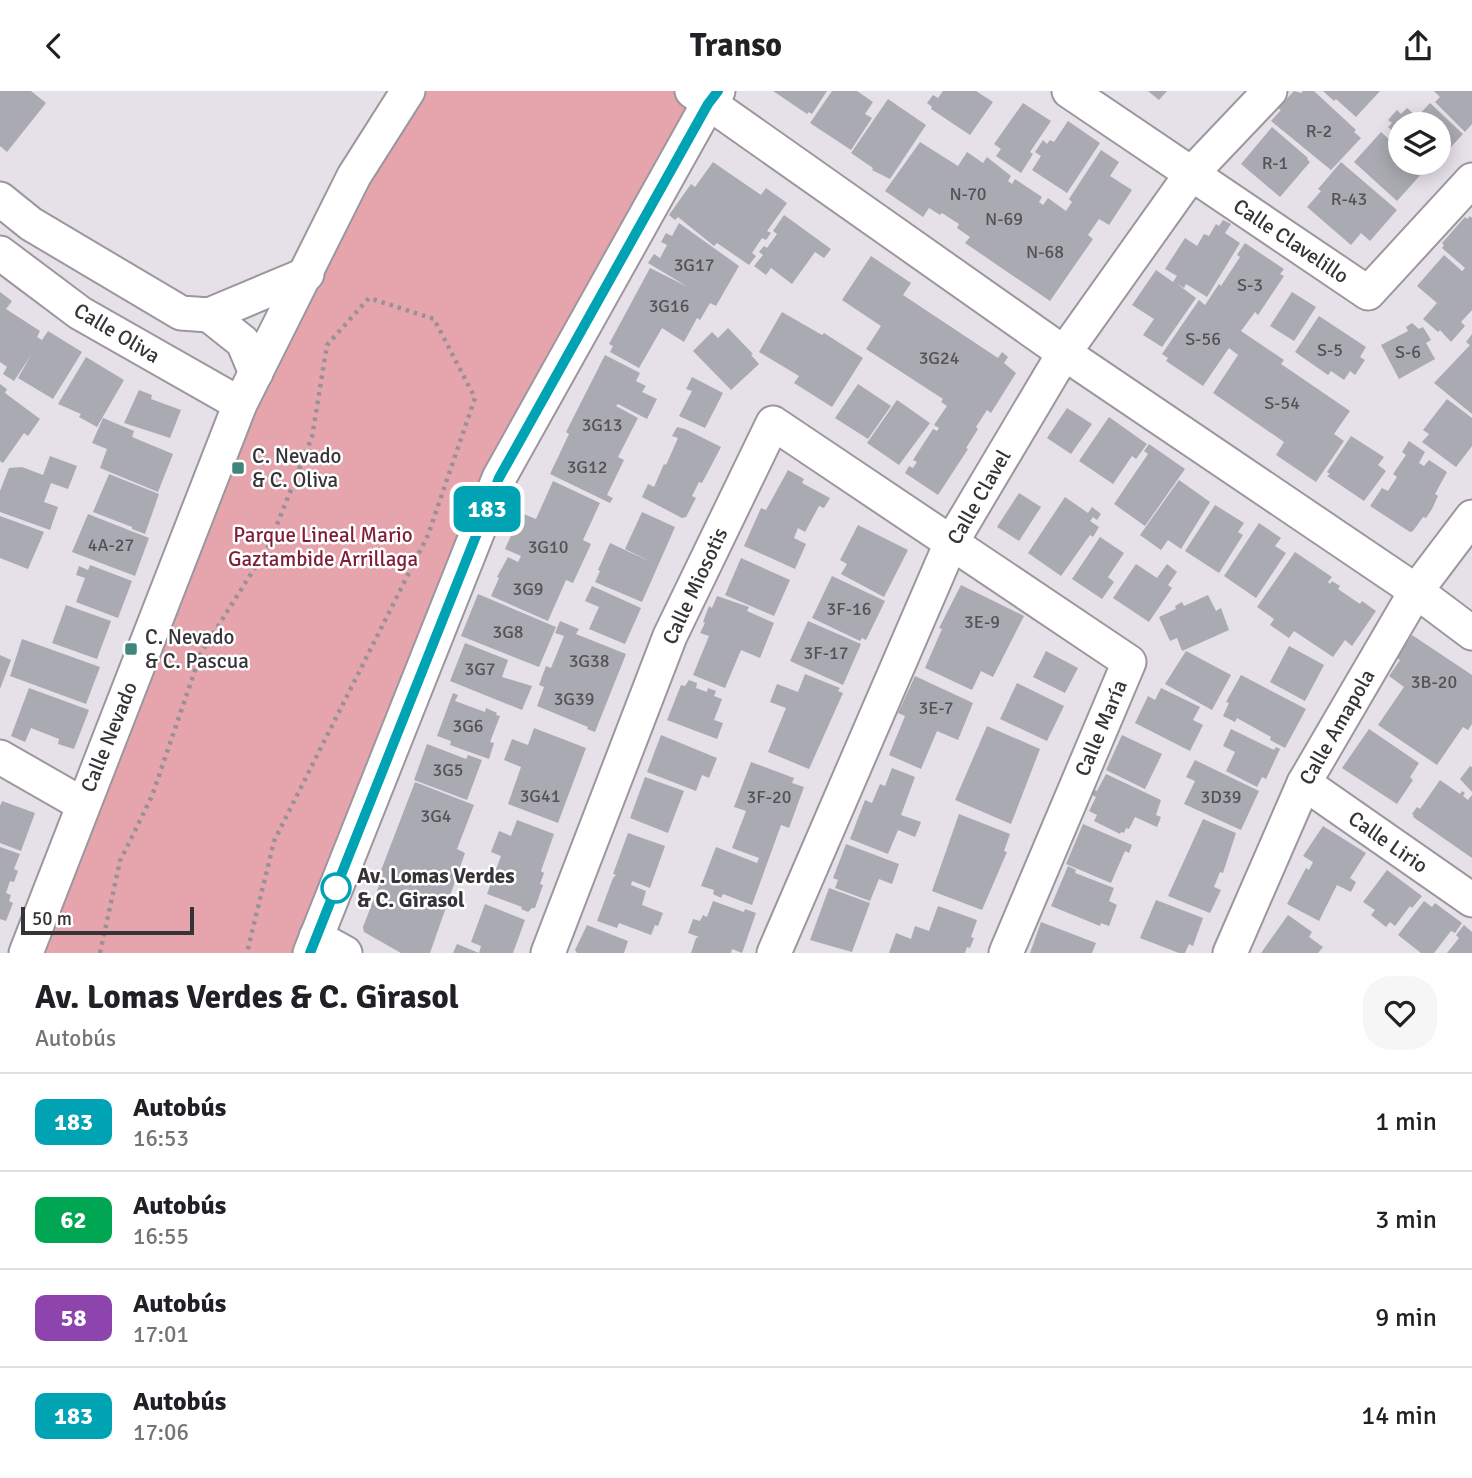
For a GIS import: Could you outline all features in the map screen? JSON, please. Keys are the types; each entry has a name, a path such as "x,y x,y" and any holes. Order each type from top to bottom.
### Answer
{"street":[{"name":"Calle Nevado","path":"26,953 240,404 354,176 408,91"},
{"path":"1069,91 1192,173"},
{"name":"Calle Clavel","path":"779,951 951,543 1064,353 1192,173 1270,91"},
{"path":"345,953 313,945 499,478 706,95 1064,353 1416,591 1472,633"},
{"name":"Calle Clavelillo","path":"1192,173 1368,293 1472,180"},
{"path":"0,199 31,225 181,313 209,315 307,274"},
{"name":"Calle Oliva","path":"0,253 80,313 240,404"},
{"path":"209,315 243,342 256,373"},
{"name":"Calle Miosotis","path":"548,953 670,636 773,423 951,543"},
{"name":"Calle Amapola","path":"1230,953 1304,783 1416,591 1472,517"},
{"name":"Calle María","path":"951,543 1129,662 1006,953"},
{"path":"0,757 82,804"},
{"name":"Calle Lirio","path":"1304,783 1472,900"}],"path":[{"path":"100,953 120,861 152,796 201,653 268,547 312,437 327,345 369,298 434,319 475,398 428,535 274,841 247,953"}],"green space":[{"name":"Parque Lineal Mario Gaztambide Arrillaga","path":"408,91 692,91 708,104 499,478 310,953 26,953 240,404"}],"building":[{"path":"0,91 31,91 46,103 7,152 0,146"},
{"path":"773,91 827,91 812,114 807,114"},
{"path":"832,91 857,91 873,102 865,114 872,118 851,150 810,123"},
{"path":"943,91 976,91 993,102 970,135 931,109 927,103 933,95 938,98"},
{"path":"1148,91 1167,91 1159,100"},
{"path":"1294,91 1314,91 1356,130 1354,132 1361,138 1331,170 1271,121 1281,110 1278,108"},
{"path":"1323,91 1380,91 1356,117"},
{"path":"1434,91 1472,91 1472,124 1465,132 1451,118 1451,112 1445,112 1435,102 1440,97"},
{"path":"888,99 926,125 890,179 872,170 873,168 851,153"},
{"path":"1023,103 1051,121 1030,152 1033,154 1021,173 996,156 1001,149 994,144"},
{"path":"1430,103 1440,112 1422,112"},
{"path":"1068,121 1100,143 1067,193 1032,170 1041,156 1035,152 1043,140 1047,144 1050,140 1054,142"},
{"path":"1451,123 1463,134 1451,147"},
{"path":"1272,127 1310,162 1280,197 1241,164"},
{"path":"1381,132 1388,138 1388,175 1420,175 1397,201 1354,162"},
{"path":"920,142 958,166 967,152 983,163 987,157 1011,176 1008,181 1012,184 1015,179 1042,197 1039,202 1043,205 1048,198 1066,211 1072,202 1069,199 1101,150 1119,162 1110,176 1132,190 1109,225 1099,219 1088,235 1093,239 1050,301 965,243 970,237 957,228 959,224 929,208 923,217 885,191"},
{"path":"713,162 761,195 766,188 787,203 767,231 771,233 766,240 762,238 752,253 756,256 749,265 717,243 714,246 678,217 675,220 669,215 691,184 695,187"},
{"path":"1341,162 1397,210 1370,241 1361,233 1351,245 1307,207"},
{"path":"784,215 831,249 824,258 815,252 792,284 771,268 766,275 754,266 763,255 759,252 764,246 767,248 777,234 773,231"},
{"path":"1470,216 1472,310 1461,322 1465,326 1451,342 1440,330 1438,332 1423,319 1437,303 1417,286 1444,255 1462,271 1465,268 1442,248 1442,243 1465,217 1467,219"},
{"path":"1223,220 1231,224 1225,233 1240,243 1207,297 1186,284 1184,288 1176,283 1196,298 1162,347 1143,335 1154,319 1132,305 1156,270 1173,282 1177,276 1165,269 1185,238 1197,246 1204,234 1209,236 1216,224 1219,226"},
{"path":"679,223 739,266 716,306 710,303 700,320 697,318 684,342 662,328 639,368 610,352 613,346 609,344 650,268 688,287 648,263 654,254 660,258 667,245 661,242 666,233 672,236"},
{"path":"1245,243 1284,269 1280,274 1284,276 1258,315 1255,312 1241,331 1284,360 1281,364 1350,411 1334,434 1344,441 1316,482 1276,455 1284,442 1213,393 1238,355 1229,348 1203,386 1166,361 1168,358 1162,354 1199,300 1205,305 1219,284 1221,286 1240,257 1237,255"},
{"path":"871,256 911,283 903,295 998,358 1002,352 1008,357 1004,363 1016,373 991,413 987,410 976,427 978,429 966,448 968,449 938,495 905,473 909,466 913,468 917,462 913,460 933,429 937,431 939,428 934,425 947,406 941,402 943,399 866,349 881,326 842,300"},
{"path":"0,292 12,301 6,309 40,331 37,337 42,340 48,331 82,352 53,399 18,378 31,355 14,381 3,374 7,367 0,362"},
{"path":"1292,292 1316,307 1294,341 1270,326"},
{"path":"782,312 822,335 824,333 863,358 832,407 794,383 799,376 759,352"},
{"path":"1319,316 1366,347 1360,357 1365,360 1355,375 1350,371 1344,380 1331,371 1328,375 1295,352"},
{"path":"1412,323 1419,329 1423,327 1431,340 1426,343 1435,359 1399,379 1381,345 1408,331 1406,327"},
{"path":"728,328 759,364 731,390 693,351 712,332 718,338"},
{"path":"1472,334 1472,414 1434,383 1470,345 1466,342"},
{"path":"605,355 640,373 636,381 646,386 642,392 657,399 647,419 618,404 616,406 638,418 618,457 624,460 607,495 613,498 610,503 550,474 569,434 566,432"},
{"path":"86,357 124,380 97,427 79,417 81,414 58,404"},
{"path":"692,377 723,393 705,428 679,416 692,391 686,389"},
{"path":"0,384 7,389 5,393 40,419 28,436 24,433 3,463 0,461"},
{"path":"858,384 891,406 868,439 835,418"},
{"path":"139,390 152,395 151,399 181,410 170,438 124,423"},
{"path":"1447,399 1472,418 1472,446 1456,467 1422,442 1429,434 1423,430"},
{"path":"897,400 930,423 899,465 867,443"},
{"path":"1067,408 1092,424 1071,454 1047,438"},
{"path":"1109,417 1147,444 1136,459 1132,456 1113,484 1079,461"},
{"path":"103,418 134,431 132,437 173,454 158,492 100,468 107,449 92,443"},
{"path":"677,427 721,447 692,496 696,498 686,517 682,518 642,497 648,484 654,487 664,464 666,465 678,438 672,436"},
{"path":"1351,436 1384,457 1378,465 1386,471 1364,501 1327,476"},
{"path":"1409,441 1425,452 1419,463 1424,466 1429,460 1447,472 1435,494 1438,496 1432,509 1410,532 1370,506 1382,488 1388,491 1397,477 1393,474 1406,455 1402,452"},
{"path":"1149,444 1185,469 1145,526 1114,504 1148,454 1144,451"},
{"path":"50,456 77,466 68,489 51,483 44,502 58,507 50,530 0,512 0,491 9,468 22,467 43,475"},
{"path":"788,470 804,479 802,483 830,498 824,508 819,506 805,532 798,528 794,538 806,544 795,569 744,546 761,508 766,510"},
{"path":"109,474 159,494 145,534 93,512"},
{"path":"1179,480 1210,502 1181,549 1168,540 1161,550 1140,535"},
{"path":"553,481 600,503 583,540 591,544 573,583 566,580 548,621 491,596 508,557 518,562 521,556 505,549 521,513 536,519"},
{"path":"1019,493 1041,507 1019,541 997,527"},
{"path":"1065,497 1088,513 1092,507 1101,514 1097,520 1093,517 1090,521 1099,527 1093,537 1090,535 1061,576 1028,553"},
{"path":"1215,505 1244,523 1238,532 1243,535 1219,573 1185,551"},
{"path":"642,512 675,527 642,602 595,582 610,543 653,563 625,549"},
{"path":"88,514 149,538 135,576 72,552"},
{"path":"0,516 44,532 28,569 0,558"},
{"path":"1259,523 1281,538 1275,546 1286,553 1256,598 1224,576"},
{"path":"858,525 908,550 884,597 841,574 847,564 840,560"},
{"path":"1100,537 1124,553 1108,577 1114,582 1102,599 1072,579"},
{"path":"1295,552 1332,577 1328,582 1330,584 1332,581 1340,586 1338,589 1360,604 1362,601 1376,611 1352,646 1345,640 1333,657 1294,631 1289,638 1270,625 1274,619 1257,607"},
{"path":"741,558 790,580 774,616 725,595"},
{"path":"1136,564 1157,578 1167,564 1177,572 1168,585 1172,588 1149,622 1113,598"},
{"path":"90,565 132,581 118,618 76,602 85,578 76,575 79,566 88,570"},
{"path":"832,576 885,601 866,640 862,638 860,641 812,618"},
{"path":"961,585 1024,616 993,677 981,671 972,690 925,668 942,629 939,628"},
{"path":"592,586 641,608 625,644 589,629 599,607 585,601"},
{"path":"478,594 556,627 539,667 461,636"},
{"path":"1208,595 1216,611 1221,608 1229,630 1182,651 1177,638 1170,641 1159,617 1176,609 1175,606 1182,602 1184,606"},
{"path":"717,596 749,607 747,611 774,623 760,658 741,650 725,688 693,675 709,636 700,633 705,623 703,622 709,606 712,608"},
{"path":"66,605 111,621 97,659 52,643"},
{"path":"560,621 579,629 576,634 626,654 595,732 537,706 544,687 539,685 546,666 551,668 564,636 555,633"},
{"path":"808,621 861,644 843,685 790,661"},
{"path":"1412,635 1472,675 1472,724 1468,730 1463,727 1437,765 1378,725 1404,687 1389,676"},
{"path":"22,639 100,667 86,704 10,676"},
{"path":"465,643 508,660 502,677 532,686 522,710 450,681"},
{"path":"1289,646 1324,665 1305,701 1270,682"},
{"path":"1046,651 1078,668 1065,693 1033,677"},
{"path":"1186,651 1231,675 1212,710 1165,684"},
{"path":"0,655 11,660 0,689"},
{"path":"805,674 840,688 838,691 843,693 809,769 768,752 786,708 770,702 777,684 798,692"},
{"path":"1241,675 1306,709 1285,748 1237,718 1235,722 1223,716 1229,703 1226,702"},
{"path":"915,676 973,703 958,740 937,731 921,769 889,755 905,716 898,713"},
{"path":"689,680 697,683 696,688 707,692 708,688 716,691 714,696 722,699 714,720 723,723 717,739 667,720 681,685 685,686"},
{"path":"1017,683 1064,706 1047,741 1000,719"},
{"path":"29,688 89,710 74,749 58,744 59,739 31,728 25,742 11,736"},
{"path":"1161,688 1200,707 1193,720 1203,725 1190,751 1135,723 1148,696 1155,700"},
{"path":"453,693 458,695 455,701 485,712 486,708 500,716 490,742 494,743 489,759 450,745 451,741 437,736"},
{"path":"987,726 1040,749 1011,824 955,800"},
{"path":"534,728 586,748 558,823 508,804 521,767 504,760 512,739 528,745"},
{"path":"1231,729 1274,750 1276,747 1280,749 1266,779 1262,777 1257,787 1226,771 1235,752 1223,746"},
{"path":"1369,729 1419,763 1410,777 1413,780 1397,804 1342,768"},
{"path":"661,735 717,758 709,778 702,775 696,791 647,772"},
{"path":"1122,735 1162,754 1145,789 1106,770"},
{"path":"427,744 466,759 468,755 482,760 467,800 414,780"},
{"path":"1195,760 1259,791 1241,830 1184,804 1195,781 1186,777"},
{"path":"751,762 794,778 792,783 804,787 789,828 781,825 752,905 723,894 721,898 713,894 714,890 701,886 716,847 757,863 759,858 732,848 746,811 734,807"},
{"path":"1470,766 1472,767 1472,792 1460,779"},
{"path":"892,768 915,777 901,815 921,822 915,837 898,830 888,854 850,839 865,800 872,803 880,784 885,786"},
{"path":"1106,774 1161,800 1156,815 1161,817 1157,827 1135,817 1129,829 1126,828 1124,833 1120,834 1094,821 1097,815 1089,811 1096,797 1090,794 1092,789 1097,791"},
{"path":"645,777 684,791 668,833 630,818"},
{"path":"1440,780 1460,794 1462,791 1465,793 1463,796 1468,800 1472,795 1472,858 1413,817 1417,807 1420,809"},
{"path":"415,782 474,805 457,849 465,853 430,953 401,953 364,932 363,927 383,875 380,873"},
{"path":"2,801 35,813 21,851 0,843"},
{"path":"959,814 1010,834 1004,851 1007,852 982,910 932,891"},
{"path":"1203,819 1236,833 1223,873 1220,872 1214,887 1221,890 1210,913 1168,896"},
{"path":"517,820 554,834 541,871 544,873 540,884 543,885 535,908 528,912 521,909 522,907 487,894 501,856 491,852 499,831 511,836"},
{"path":"1083,824 1132,845 1129,853 1125,851 1111,883 1066,864"},
{"path":"1323,826 1366,853 1350,878 1356,882 1351,892 1337,885 1319,921 1287,904 1306,868 1309,870 1313,862 1303,856"},
{"path":"628,833 665,846 650,888 632,881 631,885 646,891 642,905 663,913 651,935 619,923 617,928 597,921 616,875 613,874"},
{"path":"846,844 899,864 892,884 879,879 870,901 835,888 838,880 833,878"},
{"path":"0,847 20,854 14,869 18,871 14,882 10,881 6,893 11,895 9,901 13,903 6,921 0,919"},
{"path":"1068,866 1076,870 1075,873 1114,888 1109,901 1117,905 1109,926 1101,923 1100,926 1051,906"},
{"path":"1387,870 1422,896 1412,908 1410,906 1395,926 1390,922 1386,927 1371,915 1375,910 1363,902"},
{"path":"829,888 870,903 852,952 810,940"},
{"path":"1156,900 1203,918 1193,946 1189,944 1185,953 1140,938"},
{"path":"713,901 744,912 745,909 756,913 742,953 732,949 731,953 691,953 696,938 699,937 688,933 693,919 700,921 703,915 707,917"},
{"path":"1424,901 1432,907 1435,903 1462,923 1455,933 1451,931 1434,953 1421,953 1398,935"},
{"path":"485,904 525,920 513,953 479,953 481,946 471,942"},
{"path":"938,906 977,920 971,937 974,938 965,953 889,953 896,933 911,939 915,926 929,931"},
{"path":"1288,915 1312,932 1309,937 1323,947 1318,953 1261,953"},
{"path":"1041,922 1096,943 1092,953 1030,953"},
{"path":"587,925 628,941 624,953 577,953 575,950"},
{"path":"1464,925 1472,932 1472,953 1447,953 1459,938 1456,935"},
{"path":"457,944 479,953 453,953"}],"bus line":[{"name":"183","path":"310,953 499,478 708,104 718,91"}],"place":[{"name":"C. Nevado & C. Oliva","path":"238,468"},
{"name":"C. Nevado & C. Pascua","path":"131,649"},
{"name":"Av. Lomas Verdes & C. Girasol","path":"336,888"}]}
